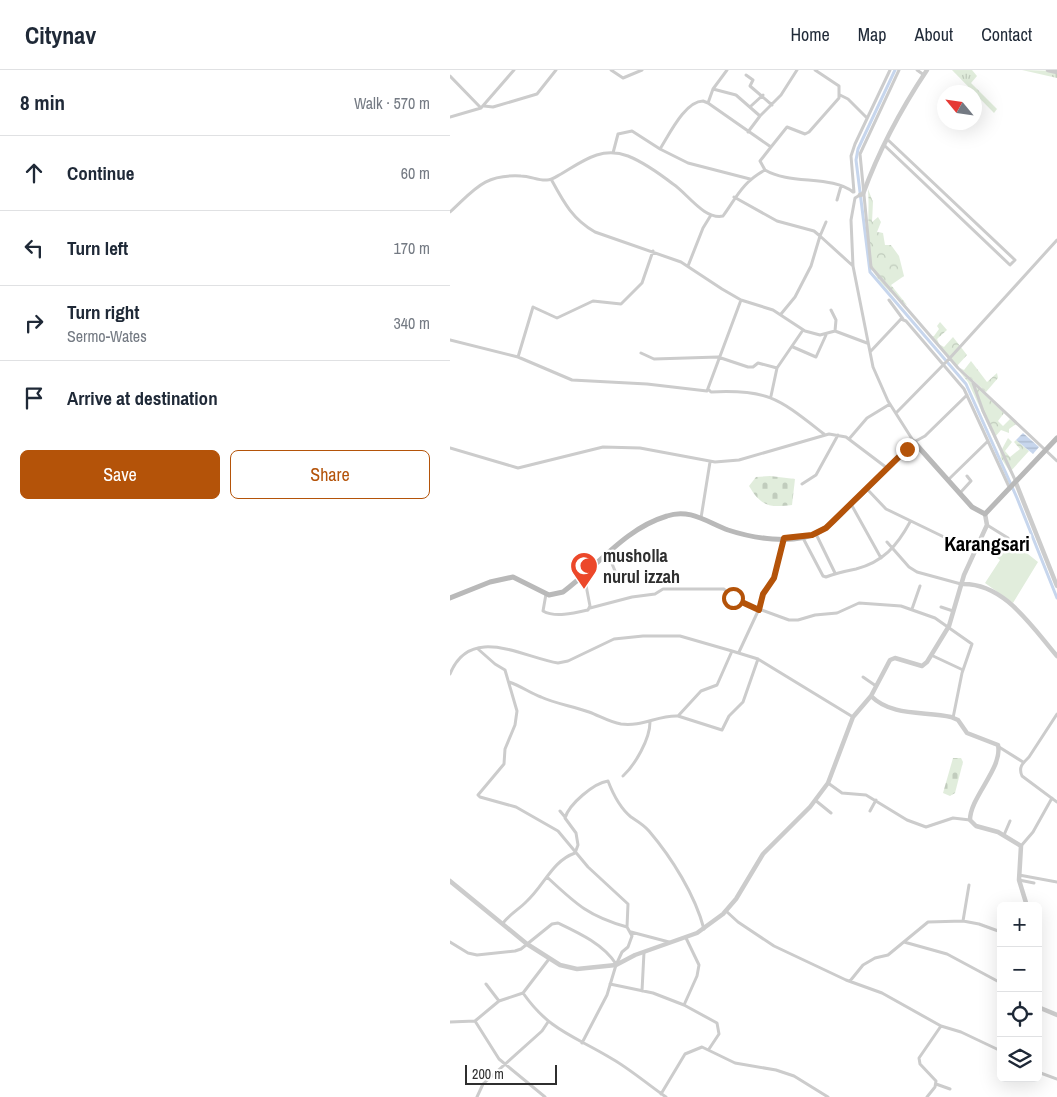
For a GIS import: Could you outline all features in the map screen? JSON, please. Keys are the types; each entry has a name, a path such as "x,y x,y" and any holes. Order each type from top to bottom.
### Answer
{"main road":[{"path":"450,598 490,582 513,577 546,594 563,592 633,532 666,516 682,513 759,538 803,537 816,534 831,524 914,442 972,508 985,514 1057,438"}],"street":[{"path":"483,107 514,70"},
{"path":"450,117 483,107 493,108 537,94 556,70"},
{"path":"611,70 623,78 642,70"},
{"path":"708,104 713,89 727,70"},
{"path":"748,132 760,116 772,105 797,70"},
{"path":"815,70 839,86 840,95 825,116 809,132 805,134 787,128 760,161 765,170 784,177 841,186 858,195"},
{"path":"890,70 851,156 870,263 874,272 949,359 1057,461"},
{"path":"858,195 860,154 899,70"},
{"path":"917,70 924,75"},
{"path":"928,70 884,144 858,195 851,220 853,266 874,374 914,442 925,436 967,395"},
{"path":"1048,70 1057,72"},
{"path":"746,75 753,80 750,86 763,95 772,105"},
{"path":"450,76 483,107"},
{"path":"713,89 736,95 751,106 760,116"},
{"path":"751,106 763,95"},
{"path":"840,95 848,99 867,118"},
{"path":"660,148 685,112 697,101 708,104 770,147"},
{"path":"613,153 618,134 632,131 688,163 750,179"},
{"path":"884,144 1010,265 1015,260 887,139"},
{"path":"450,212 474,188 485,180 513,176 551,179 589,156 613,153 628,156 652,170 673,184 711,215 723,216 734,197 750,179 765,170"},
{"path":"551,179 571,214 582,225 611,239 653,251 688,266 714,285 741,300 781,314 803,330 816,335 835,331 867,343"},
{"path":"837,200 841,186"},
{"path":"734,197 777,221 814,231 853,266"},
{"path":"688,266 703,228 711,215"},
{"path":"781,314 795,297 811,266 826,222"},
{"path":"974,231 979,226"},
{"path":"896,413 949,359 1057,240"},
{"path":"518,357 534,307 557,318 593,301 620,305 642,283 653,251"},
{"path":"708,390 718,357 741,300"},
{"path":"889,300 903,319 944,364 979,413 1057,586"},
{"path":"831,310 836,320 835,331"},
{"path":"869,353 903,319"},
{"path":"771,396 777,368 803,330"},
{"path":"793,347 816,357 826,334"},
{"path":"450,340 518,357 572,380 647,384 702,392 708,390 711,392 740,391 771,396 792,409 824,434"},
{"path":"641,353 654,359 718,357 748,367 753,367 758,363 777,368"},
{"path":"973,383 979,413 988,441 995,446 1012,486"},
{"path":"849,439 867,418 890,404"},
{"path":"450,448 518,468 603,447 640,448 710,462 739,460 824,434 838,435 849,439 887,469"},
{"path":"802,484 816,475 838,435"},
{"path":"948,481 988,441"},
{"path":"701,519 710,462"},
{"path":"959,493 971,481 967,476"},
{"path":"867,489 886,509 974,552"},
{"path":"851,504 881,559"},
{"path":"450,880 527,944 549,959 577,969 616,965 669,942 686,938 704,930 726,911 763,854 828,784 853,717 870,696 890,660 895,658 922,666 932,655 949,626 961,584 986,525 985,514"},
{"path":"803,537 823,576 826,577 868,565 881,559 894,548 910,522"},
{"path":"986,525 1008,538"},
{"path":"816,534 835,573"},
{"path":"739,652 759,610 763,594 774,578 784,538"},
{"path":"887,542 908,566 917,572 961,584 985,587 1015,608 1057,656"},
{"path":"608,553 615,571"},
{"path":"584,575 590,608"},
{"path":"912,609 920,586"},
{"path":"546,594 543,611 545,613 578,612 632,597 654,594 664,589 719,588 724,589 731,597 759,610 789,620 837,613 859,603 893,605 912,609 935,618 972,642 963,670 953,718"},
{"path":"941,607 954,611"},
{"path":"450,674 459,660 487,645 558,663 568,661 614,639 680,636 758,659 853,717"},
{"path":"478,649 494,664 505,670 517,711 515,724 505,749 504,764 478,794 480,798 516,806 558,831 575,853 628,904 627,927"},
{"path":"678,716 701,691 717,685 732,651"},
{"path":"932,655 963,670"},
{"path":"509,682 526,688 540,697 623,724 650,722 661,717 678,716 721,730 729,716 742,702 758,659"},
{"path":"863,677 876,686"},
{"path":"870,696 880,704 905,712 958,720 964,731 996,743 1023,762"},
{"path":"1057,714 1029,758 1023,762 1020,770 1022,776 1057,802"},
{"path":"622,776 628,771 643,745 650,722"},
{"path":"970,820 972,809 984,788 1000,747"},
{"path":"565,818 570,806 579,798 608,781 612,792 624,808 650,832 674,863 704,930"},
{"path":"828,784 842,793 866,795 907,820 926,827 954,818 970,820 976,826 1004,835 1021,846"},
{"path":"1026,902 1018,877 1021,846 1033,832 1052,798"},
{"path":"815,800 831,813"},
{"path":"870,811 876,800"},
{"path":"503,923 511,912 526,902 564,857 575,853 578,845 576,833 560,811"},
{"path":"1004,835 1010,821"},
{"path":"547,877 569,898 592,915 627,927 630,931 631,941 616,965 603,1003 582,1043"},
{"path":"1018,877 1057,882"},
{"path":"1018,877 1034,883"},
{"path":"963,921 969,885"},
{"path":"726,911 738,922 774,946 850,981 882,992 941,1026 961,1032 997,1048"},
{"path":"850,981 863,965 875,958 888,955 928,922 963,921 997,931"},
{"path":"450,942 477,956 515,951 552,924 558,924 594,943 609,954 616,965"},
{"path":"630,931 669,942"},
{"path":"684,1004 697,976 699,964 686,938"},
{"path":"904,942 948,954 997,981"},
{"path":"642,991 644,952"},
{"path":"450,1022 475,1021 499,1001 523,993 549,959"},
{"path":"486,984 499,1001"},
{"path":"610,984 642,991 684,1004 717,1023 719,1034 709,1049"},
{"path":"523,993 535,1011 548,1022 622,1065 666,1097"},
{"path":"1042,1009 1057,1015"},
{"path":"475,1021 499,1059 545,1097"},
{"path":"477,1097 482,1084 542,1031 548,1022"},
{"path":"941,1026 921,1052 918,1060 936,1084 950,1090"},
{"path":"661,1094 685,1054 702,1047 734,1063 776,1070 794,1076 828,1097"},
{"path":"1042,1073 1057,1079"},
{"path":"927,1097 936,1084"}],"green space":[{"path":"952,70 972,70 977,76 971,83 973,85 967,85"},
{"path":"1022,70 1057,71 1057,78"},
{"path":"982,94 997,109 994,113 982,101"},
{"path":"868,189 873,202 872,222 878,217 881,222 877,232 883,233 885,245 891,245 899,256 904,276 891,285 907,305 887,289 877,278 872,268 868,239"},
{"path":"940,322 947,330 937,339 939,344 944,347 953,337 967,355 957,366 930,337 934,336 939,329 937,326"},
{"path":"971,361 987,382 997,373 998,378 986,392 960,368 964,370"},
{"path":"959,371 1004,413 998,421 1003,426 1010,419 1016,424 1009,429 1009,433 1001,430 995,437 1002,449 1008,438 1012,442 1005,451 1010,457 1020,449 1014,442 1016,440 1029,451 1010,472 1001,458 1000,451 968,382"},
{"path":"770,476 795,479 792,505 771,506 762,502 753,493 749,486 756,477"},
{"path":"1014,543 1038,562 1013,603 985,583 1000,560 995,556 1001,546 1008,551"},
{"path":"953,758 961,758 963,762 955,793 950,796 943,793"}],"water":[{"path":"1023,433 1039,447 1033,454 1016,440"}],"waterway":[{"path":"895,70 858,149 856,160 870,272 966,384 1017,498 1057,598"}],"place":[{"name":"musholla nurul izzah","path":"584,590"}],"district":[{"name":"Karangsari","path":"987,544"}],"route":[{"path":"733,598 759,610 763,594 774,578 784,538 812,535 826,528 907,449"}]}
